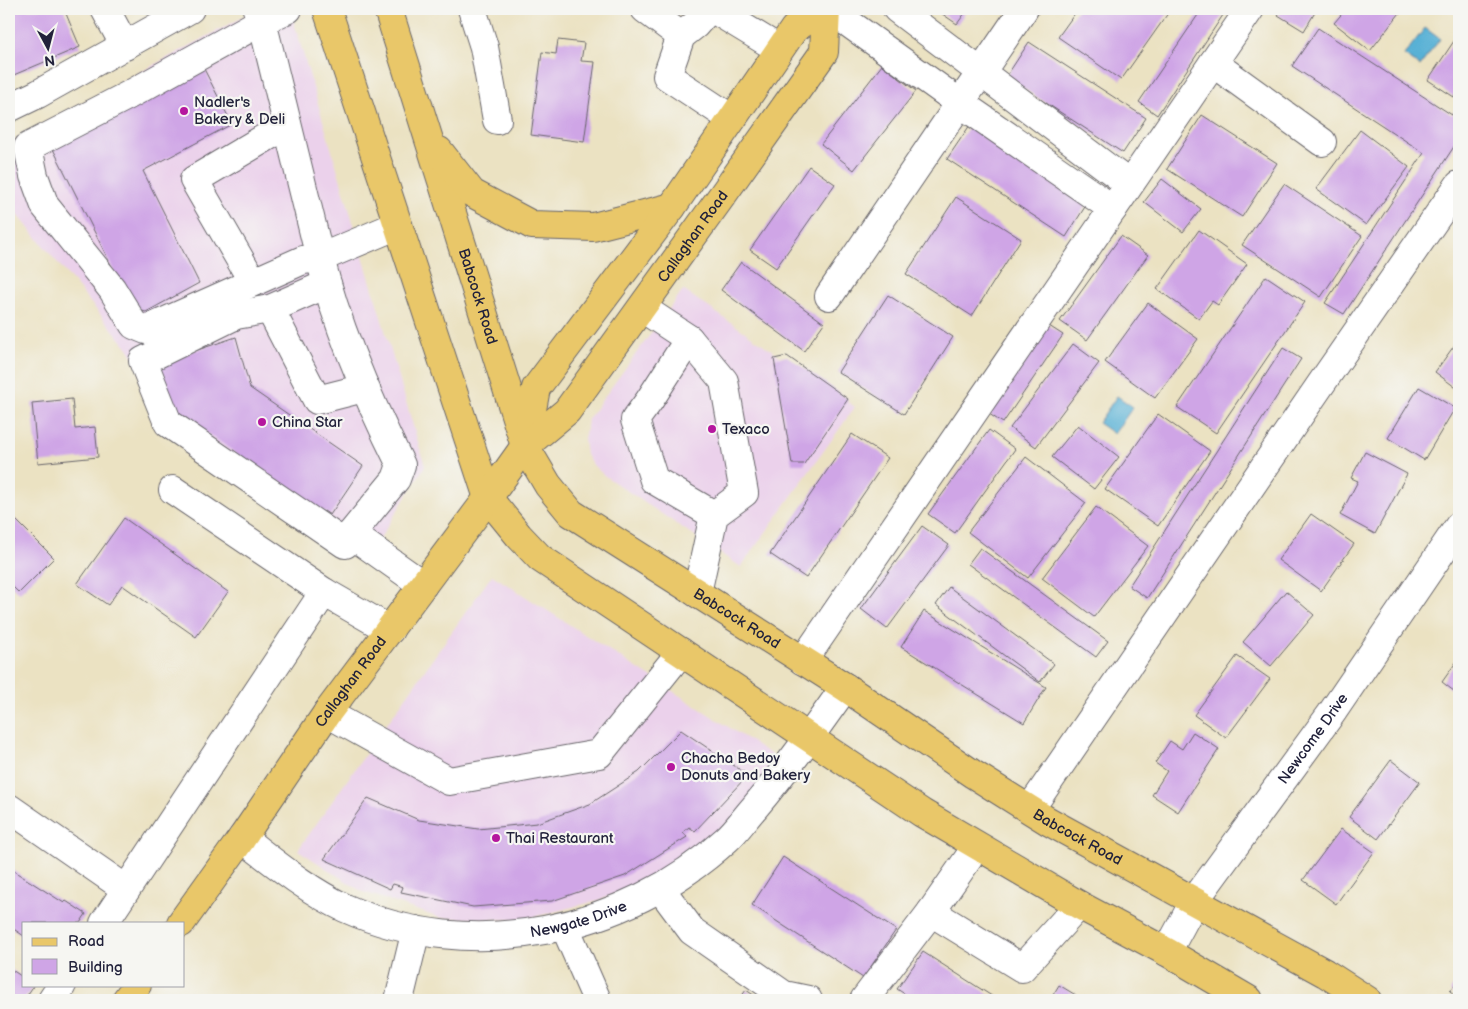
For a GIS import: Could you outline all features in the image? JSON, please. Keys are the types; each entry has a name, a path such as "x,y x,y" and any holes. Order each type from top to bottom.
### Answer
{"main road":[{"path":"327,9 488,498 519,536 540,558 922,813 1078,905 1167,952 1249,1000"},
{"name":"Babcock Road","path":"388,9 525,446 548,485 571,513 845,687 973,774 1048,821 1325,973 1367,1000"},
{"name":"Callaghan Road","path":"525,446 536,388 672,207 794,29 826,9"},
{"name":"Callaghan Road","path":"182,922 327,714 525,446 568,411 824,52 826,9"},
{"path":"429,139 472,193 532,225 593,227 672,207"},
{"path":"126,1000 135,986"}],"street":[{"path":"105,9 125,46"},
{"path":"9,108 38,94 190,9"},
{"path":"288,9 260,15 127,96 28,147 34,176 45,206 112,289 134,325 146,330 303,260 323,271"},
{"path":"472,9 484,47 497,120"},
{"path":"645,9 681,36"},
{"path":"709,9 695,26 681,36 667,76 732,119"},
{"path":"713,9 779,49"},
{"path":"826,9 1113,209"},
{"path":"897,9 1129,184"},
{"path":"829,296 1024,9"},
{"path":"803,661 1250,9"},
{"path":"260,15 323,271 364,388 401,465 396,479 345,544 168,423 143,362 236,315 270,309 323,271 398,225"},
{"path":"1213,63 1322,142"},
{"path":"253,282 194,180 287,125"},
{"path":"1030,809 1459,185"},
{"path":"642,308 689,339 724,381 744,493 714,515 697,594"},
{"path":"270,309 317,400 364,388"},
{"path":"689,339 635,420 654,480 714,515"},
{"path":"174,490 324,592 390,630"},
{"name":"Newcome Drive","path":"1167,952 1194,900 1331,714 1459,526"},
{"path":"351,534 423,584"},
{"path":"105,922 324,592"},
{"path":"327,714 449,781 599,754 681,652"},
{"name":"Newgate Drive","path":"242,838 312,890 379,922 453,935 491,936 528,933 565,926 601,916 636,901 700,862 728,838 765,795 810,738 845,687"},
{"path":"9,808 126,889"},
{"path":"864,1000 978,846"},
{"path":"660,888 692,931 784,995 808,1000"},
{"path":"931,912 1022,968 1078,905"},
{"path":"565,926 597,1000"},
{"path":"399,1000 416,930"},
{"path":"52,1000 61,986"}],"shaded area":[{"path":"258,9 290,9 425,466 364,564 186,444 128,348 9,204 9,143"},
{"name":"Texaco","path":"683,290 855,407 741,567 605,476 586,455 584,439 588,419"},
{"path":"492,575 775,757 742,812 661,876 600,900 522,920 440,918 361,891 298,850"}],"water":[{"path":"1425,28 1440,39 1420,66 1404,55"},
{"path":"1117,396 1133,407 1114,434 1098,423"}],"building":[{"path":"9,9 64,9 80,47 9,77"},
{"path":"935,9 968,9 957,24"},
{"path":"1078,9 1171,9 1121,80 1058,37"},
{"path":"1202,9 1227,9 1157,115 1139,102"},
{"path":"1282,9 1317,9 1304,31 1278,15"},
{"path":"1346,9 1403,9 1370,51 1334,23"},
{"path":"1318,28 1452,115 1459,104 1459,139 1344,314 1325,303 1424,153 1292,66"},
{"path":"558,40 584,43 581,61 595,62 584,142 531,135 542,52 556,54"},
{"path":"1454,41 1459,44 1459,90 1454,97 1428,80"},
{"path":"1029,42 1146,118 1123,153 1006,77"},
{"path":"882,65 916,91 854,170 821,144"},
{"path":"203,67 232,124 143,171 199,283 146,312 133,309 51,145"},
{"path":"1202,115 1277,163 1242,217 1167,169"},
{"path":"970,125 1088,202 1066,237 947,159"},
{"path":"1360,130 1409,167 1366,225 1316,189"},
{"path":"809,166 835,184 776,268 750,250"},
{"path":"1162,179 1201,209 1183,232 1144,202"},
{"path":"1284,184 1362,236 1321,297 1242,245"},
{"path":"956,197 1021,239 972,316 906,274"},
{"path":"1199,230 1247,264 1218,305 1212,301 1199,319 1157,289"},
{"path":"1121,236 1148,255 1087,340 1060,321"},
{"path":"741,262 824,323 804,351 721,290"},
{"path":"1266,276 1305,302 1216,433 1177,407"},
{"path":"888,295 953,337 904,414 838,372"},
{"path":"1148,303 1198,339 1155,398 1105,362"},
{"path":"1046,324 1063,335 1003,423 986,412"},
{"path":"236,337 250,388 363,466 330,515 324,511 319,519 230,449 171,408 159,363"},
{"path":"1459,339 1459,390 1435,372"},
{"path":"1073,344 1099,363 1036,447 1010,428"},
{"path":"1283,348 1301,359 1147,598 1129,586"},
{"path":"787,356 848,399 804,464 792,464 774,359"},
{"path":"1419,387 1455,408 1424,460 1388,438"},
{"path":"72,399 75,429 95,427 98,457 38,463 32,403"},
{"path":"1158,414 1210,451 1158,526 1105,489"},
{"path":"1078,425 1119,457 1094,489 1052,457"},
{"path":"989,430 1015,449 955,533 928,514"},
{"path":"852,434 888,458 806,578 770,554"},
{"path":"1365,452 1407,474 1375,534 1340,515 1358,481 1351,478"},
{"path":"1026,457 1086,503 1028,578 968,532"},
{"path":"1096,507 1148,546 1094,617 1042,578"},
{"path":"1311,514 1354,544 1321,591 1278,560"},
{"path":"124,518 228,592 196,637 122,585 108,605 77,584"},
{"path":"16,520 54,558 19,593 9,583 9,527"},
{"path":"922,526 949,545 887,629 861,609"},
{"path":"980,548 1108,641 1096,657 968,564"},
{"path":"949,587 1054,664 1040,682 936,605"},
{"path":"1286,591 1314,615 1271,666 1243,642"},
{"path":"924,611 1046,687 1024,723 901,647"},
{"path":"1237,656 1270,679 1226,738 1194,715"},
{"path":"1459,658 1459,695 1442,682"},
{"path":"681,730 748,775 695,831 689,827 683,832 687,837 625,876 552,901 473,907 401,892 403,887 393,884 390,889 324,859 368,798 419,820 478,829 537,823 590,804 639,772"},
{"path":"1193,732 1219,749 1178,812 1152,795 1167,771 1155,763 1170,741 1182,749"},
{"path":"1391,760 1420,782 1378,839 1349,817"},
{"path":"1341,829 1374,852 1336,904 1303,880"},
{"path":"783,857 896,930 863,978 752,905"},
{"path":"9,868 64,903 66,901 86,914 81,922 22,922 22,935 9,926"},
{"path":"923,952 998,1000 914,1000 897,989"},
{"path":"9,968 22,977 22,986 33,986 24,1000 9,1000"},
{"path":"1459,979 1459,998 1450,991"},
{"path":"1059,985 1084,1000 1050,1000"},
{"path":"746,990 761,1000 739,1000"}],"place":[{"name":"Nadler's Bakery & Deli","path":"184,111"},
{"name":"China Star","path":"262,422"},
{"name":"Texaco","path":"712,429"},
{"name":"Chacha Bedoy Donuts and Bakery","path":"671,767"},
{"name":"Thai Restaurant","path":"496,838"}]}
